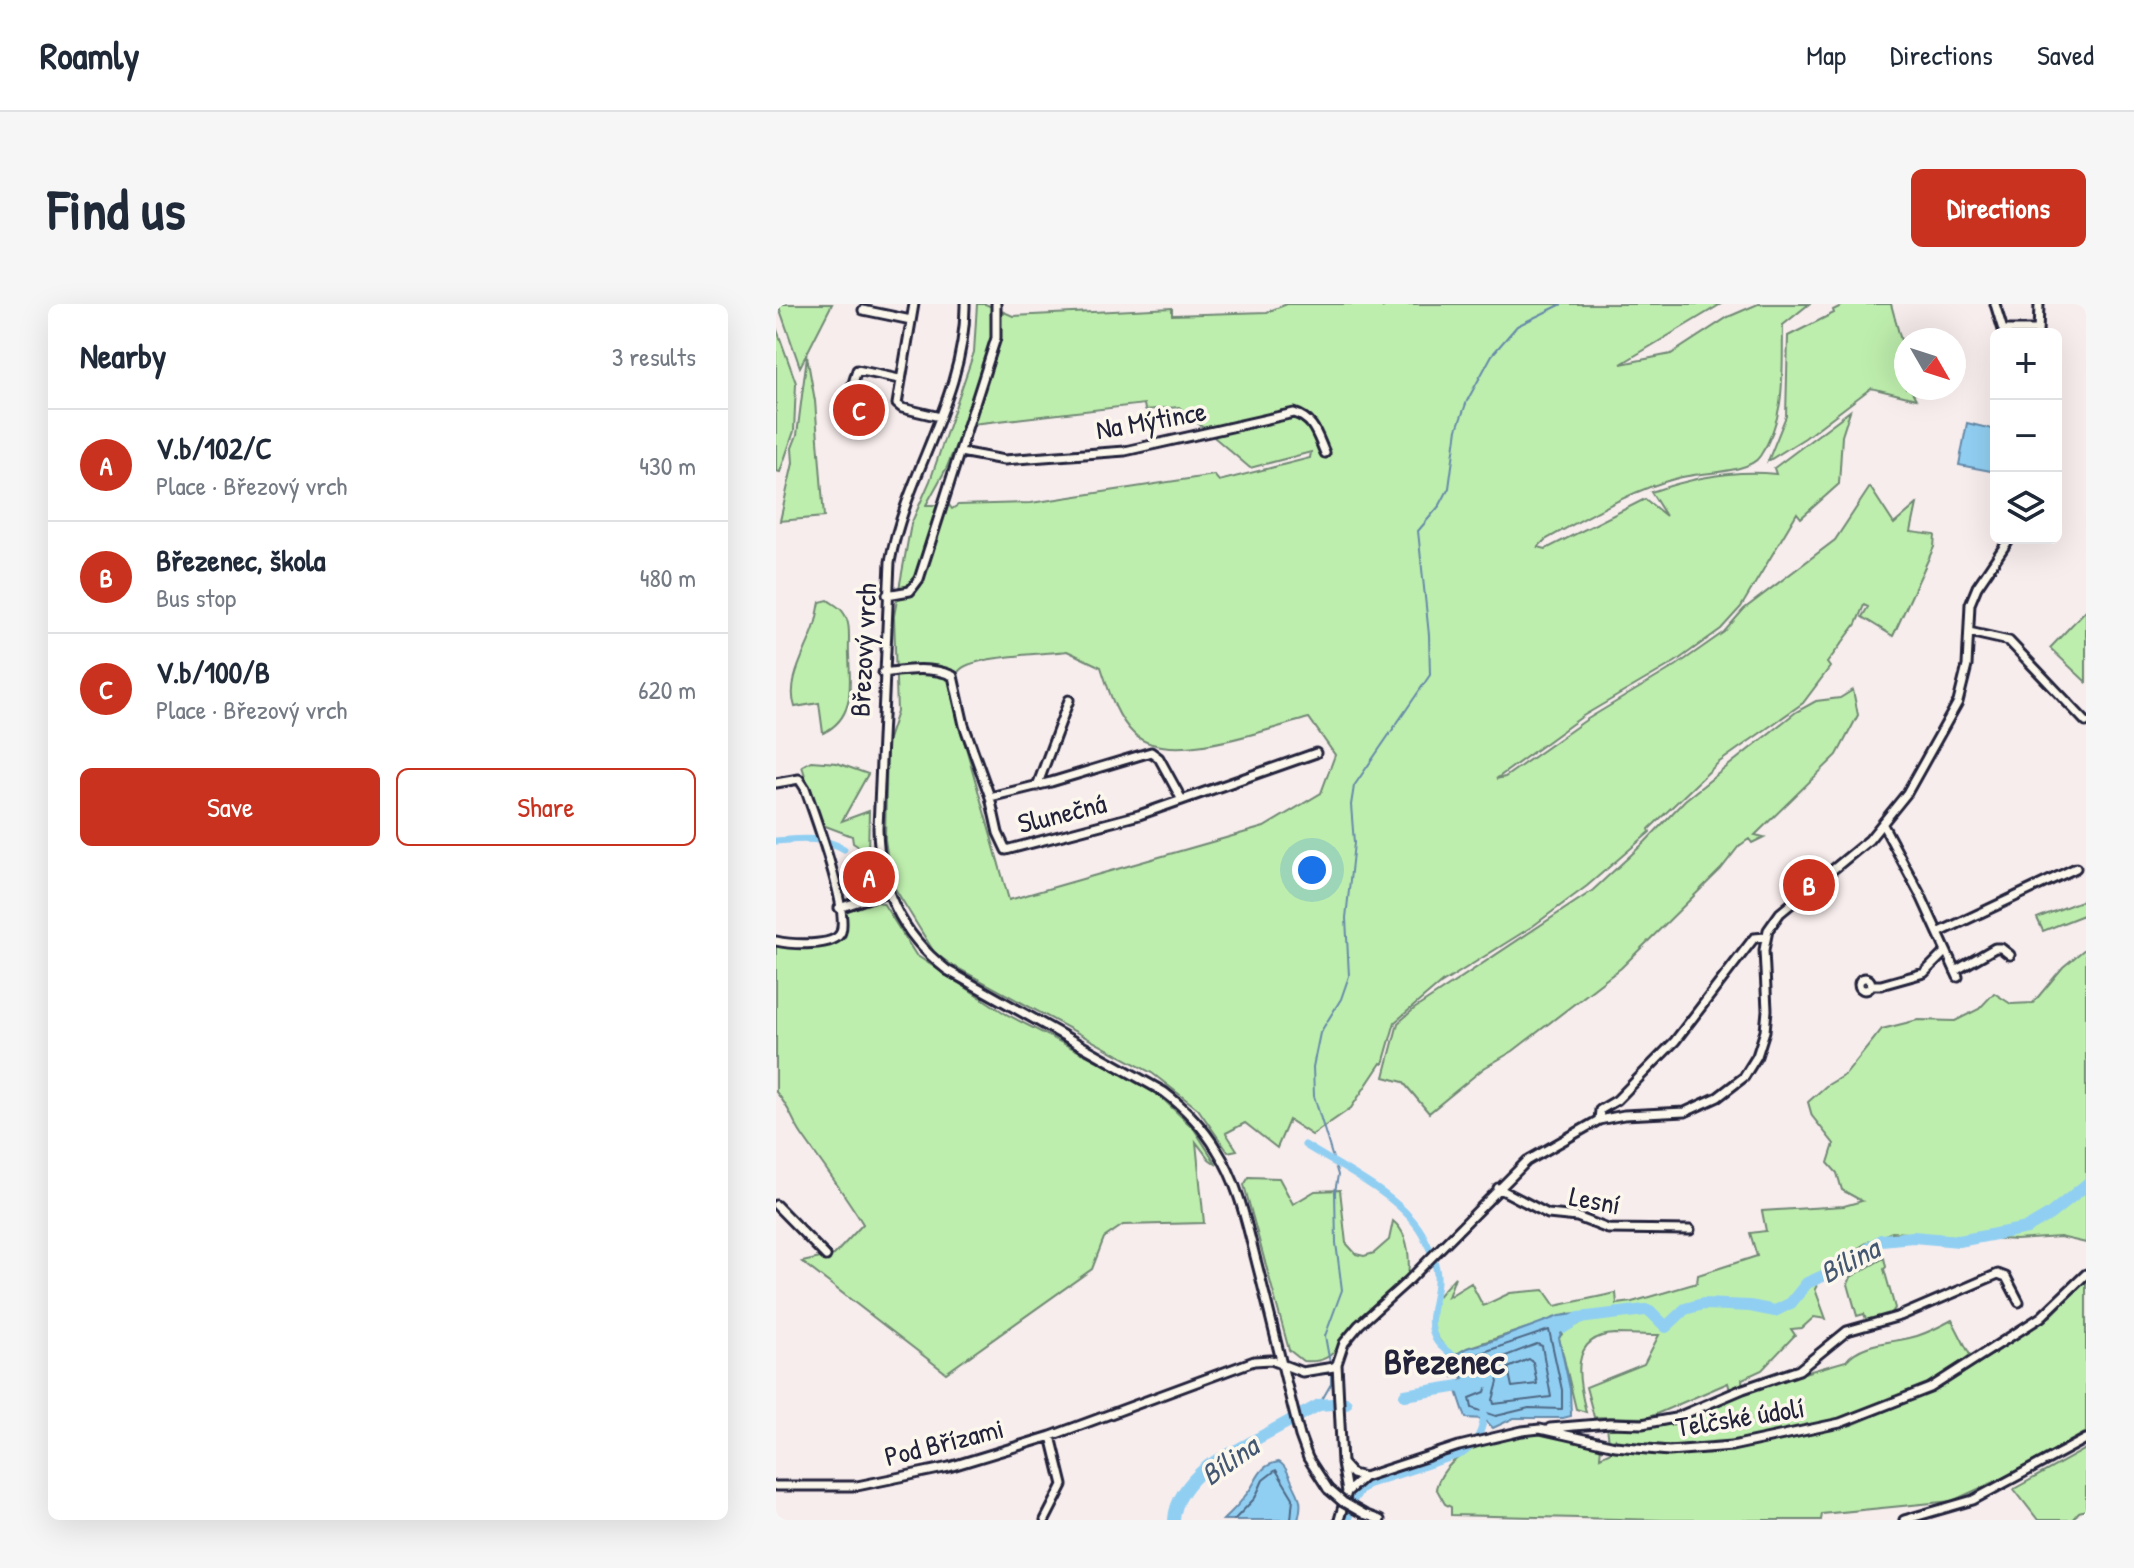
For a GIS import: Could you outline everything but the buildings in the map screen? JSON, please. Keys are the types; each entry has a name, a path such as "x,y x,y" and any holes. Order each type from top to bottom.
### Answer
{"street":[{"path":"914,304 897,401 899,406 940,417"},
{"name":"Březový vrch","path":"965,304 956,368 897,525 890,562 878,828 880,862 887,892 916,943 947,970 1164,1092 1206,1133 1228,1169 1238,1197 1308,1458 1328,1489 1343,1502 1380,1520"},
{"path":"887,595 910,591 919,579 996,338 996,304"},
{"path":"1995,304 2002,328"},
{"path":"2038,328 2039,304"},
{"path":"863,310 911,320"},
{"path":"848,400 857,370 899,379"},
{"name":"Na Mýtince","path":"960,452 1004,460 1125,451 1294,413 1313,423 1325,453"},
{"path":"1329,1520 1339,1516 1347,1492 1342,1463 1341,1398 1333,1366 1344,1343 1527,1161 1599,1120 1693,1110 1725,1093 1744,1077 1757,1056 1765,1031 1766,937 1780,913 1855,853 1883,825 1907,793 1951,719 1964,686 1969,612 1974,594 2006,544"},
{"path":"1969,632 2002,638 2014,645 2086,722"},
{"name":"Slunečná","path":"883,673 913,669 945,672 953,676 964,725 1006,850 1139,815 1316,753"},
{"name":"Slunečná","path":"1037,786 1069,700"},
{"name":"Slunečná","path":"990,797 1151,752 1159,758 1182,800"},
{"path":"776,783 799,779 805,788 826,848 841,930 832,940 815,943 776,941"},
{"path":"1883,825 1957,974 1995,948 2001,948 2010,955"},
{"path":"1938,933 2076,868"},
{"path":"839,908 887,892"},
{"path":"1599,1120 1600,1110 1617,1100 1675,1041 1754,938 1766,937"},
{"path":"1872,985 1924,973 1946,951"},
{"name":"Lesní","path":"1498,1188 1548,1214 1577,1217 1608,1229 1690,1230"},
{"path":"776,1205 826,1256"},
{"path":"1540,1429 1642,1424 1675,1418 1743,1389 1799,1370 1847,1331 1900,1316 1998,1274 2006,1277 2019,1302"},
{"name":"Telčské údolí","path":"1364,1477 1481,1440 1540,1429 1606,1444 1669,1451 1732,1446 1840,1423 1943,1381 2041,1317 2086,1274"},
{"name":"Pod Břízami","path":"776,1486 857,1486 949,1467 1051,1436 1254,1361 1271,1360 1302,1372 1333,1366"},
{"path":"1601,1424 1606,1444"},
{"path":"1045,1520 1063,1485 1051,1436"},
{"path":"1904,1520 1944,1514 1999,1488 2086,1439"},
{"path":"1342,1463 1352,1474 1364,1477"},
{"path":"1347,1492 1364,1477"}],"green space":[{"path":"777,304 832,304 800,367 779,307"},
{"path":"977,304 985,304 1013,316 1172,308 1172,315 1267,312 1287,304 1385,304 1382,308 1389,304 1721,304 1621,364 1671,354 1728,317 1758,304 1809,304 1783,325 1779,409 1769,441 1754,462 1735,469 1678,478 1643,490 1577,522 1538,547 1546,549 1645,499 1666,516 1651,492 1666,487 1729,474 1776,474 1774,468 1850,411 1842,436 1839,484 1801,518 1797,513 1741,607 1721,629 1675,662 1583,716 1496,779 1505,777 1586,720 1677,665 1724,632 1744,609 1835,540 1870,487 1894,524 1917,504 1911,532 1935,535 1934,547 1893,636 1862,617 1868,607 1864,605 1856,624 1827,663 1830,667 1803,703 1718,763 1649,829 1650,832 1587,886 1533,926 1443,981 1395,1022 1383,1064 1351,1108 1312,1135 1289,1120 1277,1148 1245,1123 1226,1133 1237,1150 1228,1152 1198,1109 1152,1073 950,964 934,952 891,882 885,839 887,742 897,712 894,616 911,524 930,481 974,352","holes":["1144,404 1145,410 1179,407 1250,468 1311,452 1310,458 1219,481 1214,475 1031,503 958,505 952,509 949,505 926,505 947,467 964,425","1067,651 1101,667 1122,720 1134,734 1150,743 1170,747 1193,746 1244,737 1309,718 1335,755 1321,793 1264,827 1009,900 952,698 954,682 961,669 981,661"]},
{"path":"1845,304 1891,304 1898,328 1894,328 1894,394 1871,388 1805,438 1768,461 1786,416 1788,336 1834,313 1833,310"},
{"path":"776,327 796,383 794,431 780,472 776,471"},
{"path":"807,356 815,401 824,517 780,521 793,463 792,448 797,435"},
{"path":"828,600 842,610 848,622 850,689 841,718 823,733 819,703 795,707 793,687 820,602"},
{"path":"2086,610 2086,682 2050,648"},
{"path":"1853,690 1858,715 1837,755 1755,835 1764,837 1752,843 1749,839 1739,846 1721,869 1621,968 1513,1051 1484,1068 1429,1113 1403,1082 1384,1077 1398,1023 1414,1009 1592,891 1685,800 1796,712 1816,701 1840,698"},
{"path":"811,761 837,763 868,774 842,821 869,811 868,853 853,843 852,836 820,824 802,766"},
{"path":"2086,899 2086,914 2043,931 2037,918"},
{"path":"867,901 883,903 916,955 1006,1014 1125,1075 1161,1097 1194,1129 1217,1165 1196,1142 1204,1223 1123,1225 1104,1238 1092,1269 946,1373 802,1262 834,1255 863,1224 776,1092 776,945 811,947 845,938 843,916 850,908"},
{"path":"2086,948 2086,1243 2060,1237 2016,1240 1892,1232 1868,1242 1825,1270 1815,1289 1826,1319 1814,1317 1802,1328 1791,1329 1795,1335 1762,1370 1742,1379 1743,1388 1731,1394 1728,1383 1647,1418 1594,1417 1586,1387 1644,1364 1659,1335 1615,1334 1590,1343 1583,1351 1579,1374 1586,1412 1576,1409 1559,1338 1566,1329 1569,1314 1467,1348 1455,1355 1439,1340 1432,1320 1434,1304 1455,1277 1448,1297 1471,1283 1483,1306 1510,1293 1544,1290 1555,1306 1616,1293 1617,1304 1632,1302 1697,1283 1698,1275 1757,1256 1750,1233 1766,1231 1762,1211 1844,1206 1862,1201 1842,1190 1837,1173 1828,1163 1834,1144 1812,1116 1808,1102 1846,1074 1882,1029 1918,1020 1955,1021 1979,1009 1994,993 2011,1004 2033,1003 2063,967"},
{"path":"1249,1177 1279,1178 1293,1204 1315,1191 1340,1190 1346,1243 1356,1254 1364,1256 1374,1253 1389,1240 1393,1221 1405,1240 1408,1278 1326,1358 1303,1361 1289,1350 1244,1185"},
{"path":"1884,1258 1895,1308 1890,1316 1867,1322 1864,1314 1857,1316 1848,1284 1851,1277"},
{"path":"2086,1280 2086,1432 2009,1475 1952,1501 1822,1514 1821,1520 1451,1515 1451,1507 1445,1504 1436,1488 1453,1462 1466,1453 1481,1445 1514,1436 1546,1434 1567,1437 1601,1446 1600,1457 1615,1450 1679,1455 1789,1439 1852,1425 1942,1387 2051,1316"},
{"path":"1952,1320 1970,1355 1936,1381 1902,1399 1865,1413 1824,1425 1738,1440 1655,1445 1617,1444 1615,1439 1609,1442 1607,1427 1666,1424 1759,1386 1846,1361 1870,1346 1917,1336"},
{"path":"2086,1449 2086,1510 2079,1512 2072,1520 2038,1520 2014,1489"}],"water":[{"path":"1967,423 1990,429 1990,471 1959,465"},
{"path":"1576,1314 1579,1324 1562,1332 1559,1338 1570,1389 1571,1416 1514,1418 1493,1428 1484,1419 1466,1418 1457,1391 1480,1386 1480,1381 1455,1383 1463,1379 1462,1375 1453,1377 1457,1364 1455,1355 1559,1316"},
{"path":"1279,1462 1286,1468 1299,1497 1298,1520 1223,1520 1243,1499 1262,1470"}],"waterway":[{"path":"1330,1363 1325,1336 1342,1290 1336,1243 1335,1192 1338,1175 1314,1096 1313,1067 1320,1033 1341,999 1349,976 1346,918 1354,843 1351,805 1354,786 1430,675 1418,531 1440,505 1449,488 1457,429 1467,401 1492,355 1517,326 1562,304"},
{"path":"776,841 819,840 844,849"},
{"path":"1305,1145 1389,1198 1416,1224 1430,1249 1436,1270 1437,1288 1431,1318 1433,1333 1441,1346 1459,1360"},
{"name":"Bílina","path":"1564,1327 1579,1318 1645,1310 1666,1327 1685,1309 1703,1304 1750,1306 1775,1311 1791,1303 1807,1283 1859,1260 1881,1240 1913,1237 1959,1241 2027,1228 2049,1215 2086,1185"},
{"path":"1319,1405 1331,1384 1331,1369"},
{"name":"Bílina","path":"1405,1395 1484,1382 1493,1375"},
{"name":"Bílina","path":"1174,1520 1186,1489 1209,1465 1319,1405 1346,1403"},
{"path":"1349,1520 1354,1500 1367,1485 1467,1450 1479,1435 1484,1410"}],"place":[{"name":"V.b/100/B","path":"859,410"},
{"name":"V.b/102/C","path":"869,877"},
{"name":"Březenec, škola","path":"1809,885"}],"district":[{"name":"Březenec","path":"1444,1360"}]}
